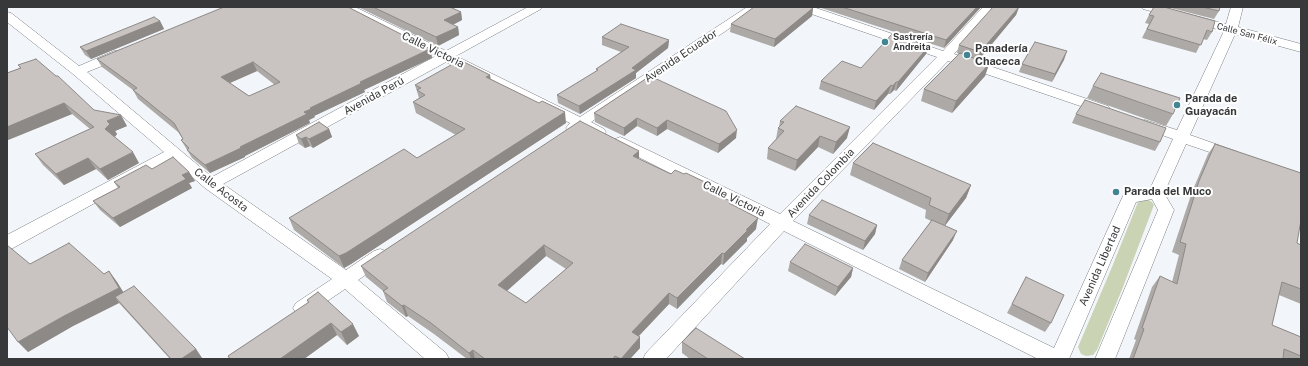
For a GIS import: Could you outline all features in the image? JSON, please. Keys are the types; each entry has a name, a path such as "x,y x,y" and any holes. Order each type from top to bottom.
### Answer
{"street":[{"name":"Calle Victoria","path":"346,7 1058,359"},
{"name":"Avenida Perú","path":"211,184 537,7"},
{"name":"Avenida Ecuador","path":"560,136 755,7"},
{"path":"801,7 946,55 1115,114"},
{"name":"Avenida Colombia","path":"653,359 781,223 946,55 989,7"},
{"name":"Calle San Félix","path":"1146,7 1301,48"},
{"path":"1105,359 1166,210 1156,193 1231,30 1237,7"},
{"name":"Calle Acosta","path":"7,16 78,71 211,184 345,279 439,359"},
{"path":"78,71 127,51"},
{"path":"1130,119 1249,161"},
{"path":"7,242 173,153"},
{"name":"Avenida Libertad","path":"1058,359 1130,198 1156,193"},
{"path":"294,315 391,249"}],"green space":[{"path":"1147,199 1154,205 1097,350 1093,355 1086,356 1081,354 1078,347 1138,202"}],"building":[{"path":"224,7 348,7 430,49 360,82 362,83 304,112 307,114 205,165 187,150 189,148 181,140 183,139 174,123 133,90 137,88 97,59","holes":["253,62 280,82 249,96 221,77"]},
{"path":"373,7 450,7 461,12 444,20 458,27 436,37"},
{"path":"754,7 813,8 775,39 731,24"},
{"path":"842,7 977,7 946,40"},
{"path":"993,7 1019,7 980,52 959,45"},
{"path":"1154,7 1164,7 1215,21 1212,32 1207,30 1201,45 1147,29 1154,16 1149,15"},
{"path":"1202,7 1220,7 1219,11"},
{"path":"154,17 160,21 86,51 80,47"},
{"path":"621,24 669,40 632,68 636,70 579,106 557,95 598,70 596,69 629,47 602,37"},
{"path":"892,34 929,46 898,82 896,82 893,86 891,85 876,101 821,81 842,61 861,68"},
{"path":"1035,42 1067,51 1055,74 1022,64"},
{"path":"960,53 989,64 956,101 924,89"},
{"path":"36,59 56,76 58,76 94,110 121,115 107,121 110,124 105,129 133,152 100,169 88,158 56,174 35,154 94,127 64,103 7,127 7,73 21,68 18,65"},
{"path":"460,60 490,75 486,77 539,103 542,101 565,112 346,253 339,256 289,218 404,149 417,158 465,129 413,102 425,95 417,90 421,88 415,85"},
{"path":"1101,73 1180,98 1173,114 1093,86"},
{"path":"650,76 726,111 737,130 719,144 667,120 657,128 637,118 624,128 594,113"},
{"path":"1085,100 1166,128 1160,142 1076,114"},
{"path":"796,106 850,127 836,142 820,136 797,160 768,148 784,131 778,128 784,122 780,121"},
{"path":"580,121 639,151 633,156 671,174 675,170 684,174 686,173 709,184 705,188 730,201 729,203 758,218 724,254 722,253 677,298 669,293 632,332 640,337 621,359 615,356 613,359 485,359 473,350 469,353 431,323 404,305 402,306 383,291 388,288 361,266","holes":["544,245 573,263 526,303 498,285"]},
{"path":"319,122 329,129 309,139 306,137 301,139 296,135"},
{"path":"873,143 971,185 949,214 929,205 931,198 853,163"},
{"path":"1215,144 1301,173 1301,220 1297,243 1301,245 1301,289 1282,282 1272,325 1301,337 1301,356 1284,349 1283,359 1133,359 1160,276 1177,284 1186,244 1180,242 1199,181"},
{"path":"173,157 189,172 182,175 186,179 113,218 93,201 120,187 114,182 146,165 152,169"},
{"path":"822,200 877,225 865,241 809,215"},
{"path":"932,220 957,231 928,273 902,260"},
{"path":"69,243 104,274 109,271 119,288 64,316 18,342 7,327 7,245 30,264"},
{"path":"805,244 853,268 838,287 790,262"},
{"path":"1026,277 1064,295 1051,323 1012,304"},
{"path":"134,286 196,349 181,359 171,359 115,297"},
{"path":"318,292 353,324 341,332 331,323 280,359 230,359 228,356 309,302 307,300"},
{"path":"696,328 745,359 708,359 682,342"}],"place":[{"name":"Sastrería Andreita","path":"885,42"},
{"name":"Panadería Chaceca","path":"967,55"},
{"name":"Parada de Guayacán","path":"1177,105"},
{"name":"Parada del Muco","path":"1116,192"}]}
